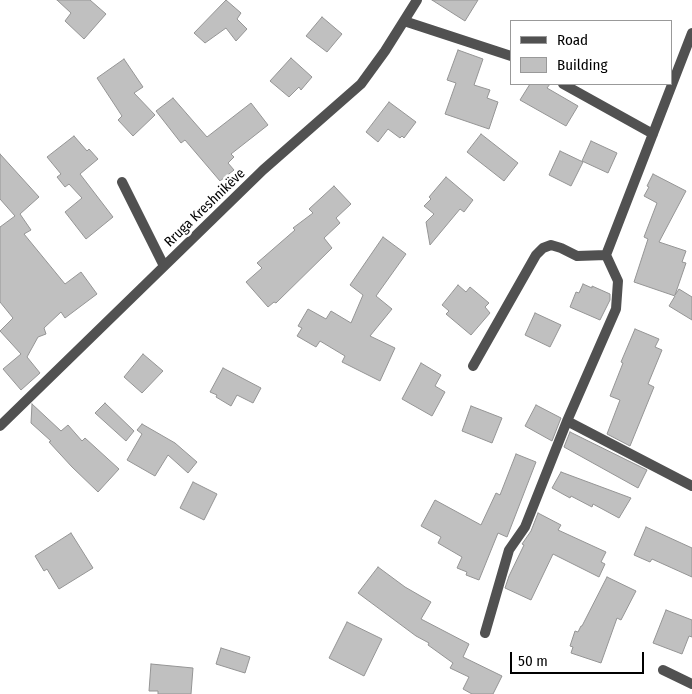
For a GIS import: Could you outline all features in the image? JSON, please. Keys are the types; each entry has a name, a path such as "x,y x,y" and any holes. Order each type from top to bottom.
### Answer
{"street":[{"name":"Rruga Kreshnikëve","path":"0,426 264,170 361,84 386,51 416,0"},
{"path":"404,21 510,56"},
{"path":"672,84 692,32"},
{"path":"564,85 653,134"},
{"path":"484,633 509,550 525,527 567,422 616,309 618,281 606,255 672,85"},
{"path":"122,182 164,266"},
{"path":"474,366 536,255 543,248 552,245 577,256 606,255"},
{"path":"567,422 692,486"},
{"path":"663,670 692,684"}],"building":[{"path":"57,0 90,0 106,14 84,39 65,21 71,13"},
{"path":"226,0 241,13 237,19 247,29 236,41 226,28 205,43 194,33"},
{"path":"432,0 478,0 465,21"},
{"path":"322,17 342,34 327,52 306,36"},
{"path":"458,50 483,59 474,85 490,90 487,98 498,102 489,129 445,114 456,83 447,80"},
{"path":"291,58 312,77 301,90 299,87 289,97 270,81"},
{"path":"124,59 143,87 134,93 155,115 133,136 118,120 122,116 97,78"},
{"path":"529,85 549,85 547,88 578,106 566,126 520,100"},
{"path":"173,98 207,137 251,103 268,125 231,154 234,157 228,163 234,170 220,181 185,140 181,143 156,111"},
{"path":"389,102 416,122 404,138 402,136 400,138 388,129 378,142 366,132"},
{"path":"481,134 518,163 504,181 467,152"},
{"path":"74,136 87,151 89,149 98,159 80,174 113,217 86,239 65,212 82,198 69,184 65,187 57,177 61,174 47,157"},
{"path":"591,141 617,153 608,173 582,161"},
{"path":"560,151 583,162 571,186 549,175"},
{"path":"0,154 39,197 20,214 31,230 24,234 65,284 81,272 97,294 65,318 61,312 44,328 46,334 38,337 27,357 40,373 21,390 3,369 21,354 0,331 13,318 0,302 0,227 15,216 0,199"},
{"path":"653,174 686,191 659,242 686,251 682,262 686,263 675,295 679,289 692,297 692,320 669,306 675,296 634,282 648,239 644,237 657,203 644,196"},
{"path":"446,177 473,200 464,212 460,209 430,245 426,222 434,214 424,206"},
{"path":"334,186 351,204 336,218 340,223 324,238 332,248 276,303 274,302 268,307 246,282 262,268 257,263 295,230 293,228 313,213 309,209"},
{"path":"383,237 406,254 376,296 392,309 370,336 395,348 380,381 342,362 345,356 320,341 316,347 297,336 302,328 298,326 308,309 326,319 331,311 351,323 363,295 350,285"},
{"path":"583,284 610,294 610,300 600,320 570,307 576,292 579,293"},
{"path":"458,285 466,292 470,287 489,303 485,307 490,313 471,335 446,314 449,311 442,305"},
{"path":"535,313 561,325 550,347 525,335"},
{"path":"635,329 659,339 655,347 662,350 648,384 654,387 630,446 607,434 620,400 610,396 623,363 621,362"},
{"path":"143,354 163,371 142,393 124,377"},
{"path":"421,363 441,375 435,386 445,392 432,416 402,399"},
{"path":"223,368 261,388 253,403 237,395 231,406 210,392"},
{"path":"105,403 134,431 126,441 95,413"},
{"path":"32,404 61,431 68,425 82,441 85,438 119,469 98,492 49,442 51,441 31,423"},
{"path":"536,405 561,418 552,441 525,426"},
{"path":"471,406 502,418 492,443 462,431"},
{"path":"142,424 175,443 197,462 188,473 168,455 155,476 127,460 142,434 137,430"},
{"path":"570,432 647,470 638,488 564,447"},
{"path":"516,454 536,462 507,537 498,533 479,580 466,575 467,572 457,568 462,557 438,543 441,537 421,526 435,500 481,525 496,493 500,495"},
{"path":"561,472 631,498 619,518 593,504 592,507 552,488"},
{"path":"193,482 217,494 204,520 180,508"},
{"path":"538,513 561,525 558,530 606,552 601,562 605,564 599,577 553,554 531,600 505,588 524,545 522,544 531,531"},
{"path":"646,527 692,548 692,577 652,559 650,562 634,555"},
{"path":"71,533 93,568 59,589 47,569 44,571 35,556"},
{"path":"378,567 405,587 431,602 421,619 469,644 463,657 502,676 493,694 472,694 463,689 469,677 450,668 453,663 428,645 429,643 416,636 358,593"},
{"path":"607,577 636,591 621,620 617,618 601,663 571,653 573,647 570,646 575,631 578,632 582,626"},
{"path":"666,610 692,620 692,637 689,636 682,654 653,643"},
{"path":"347,622 382,639 364,676 329,658"},
{"path":"221,648 250,657 245,673 216,664"},
{"path":"151,664 193,668 191,694 158,694 158,691 149,691"}]}
